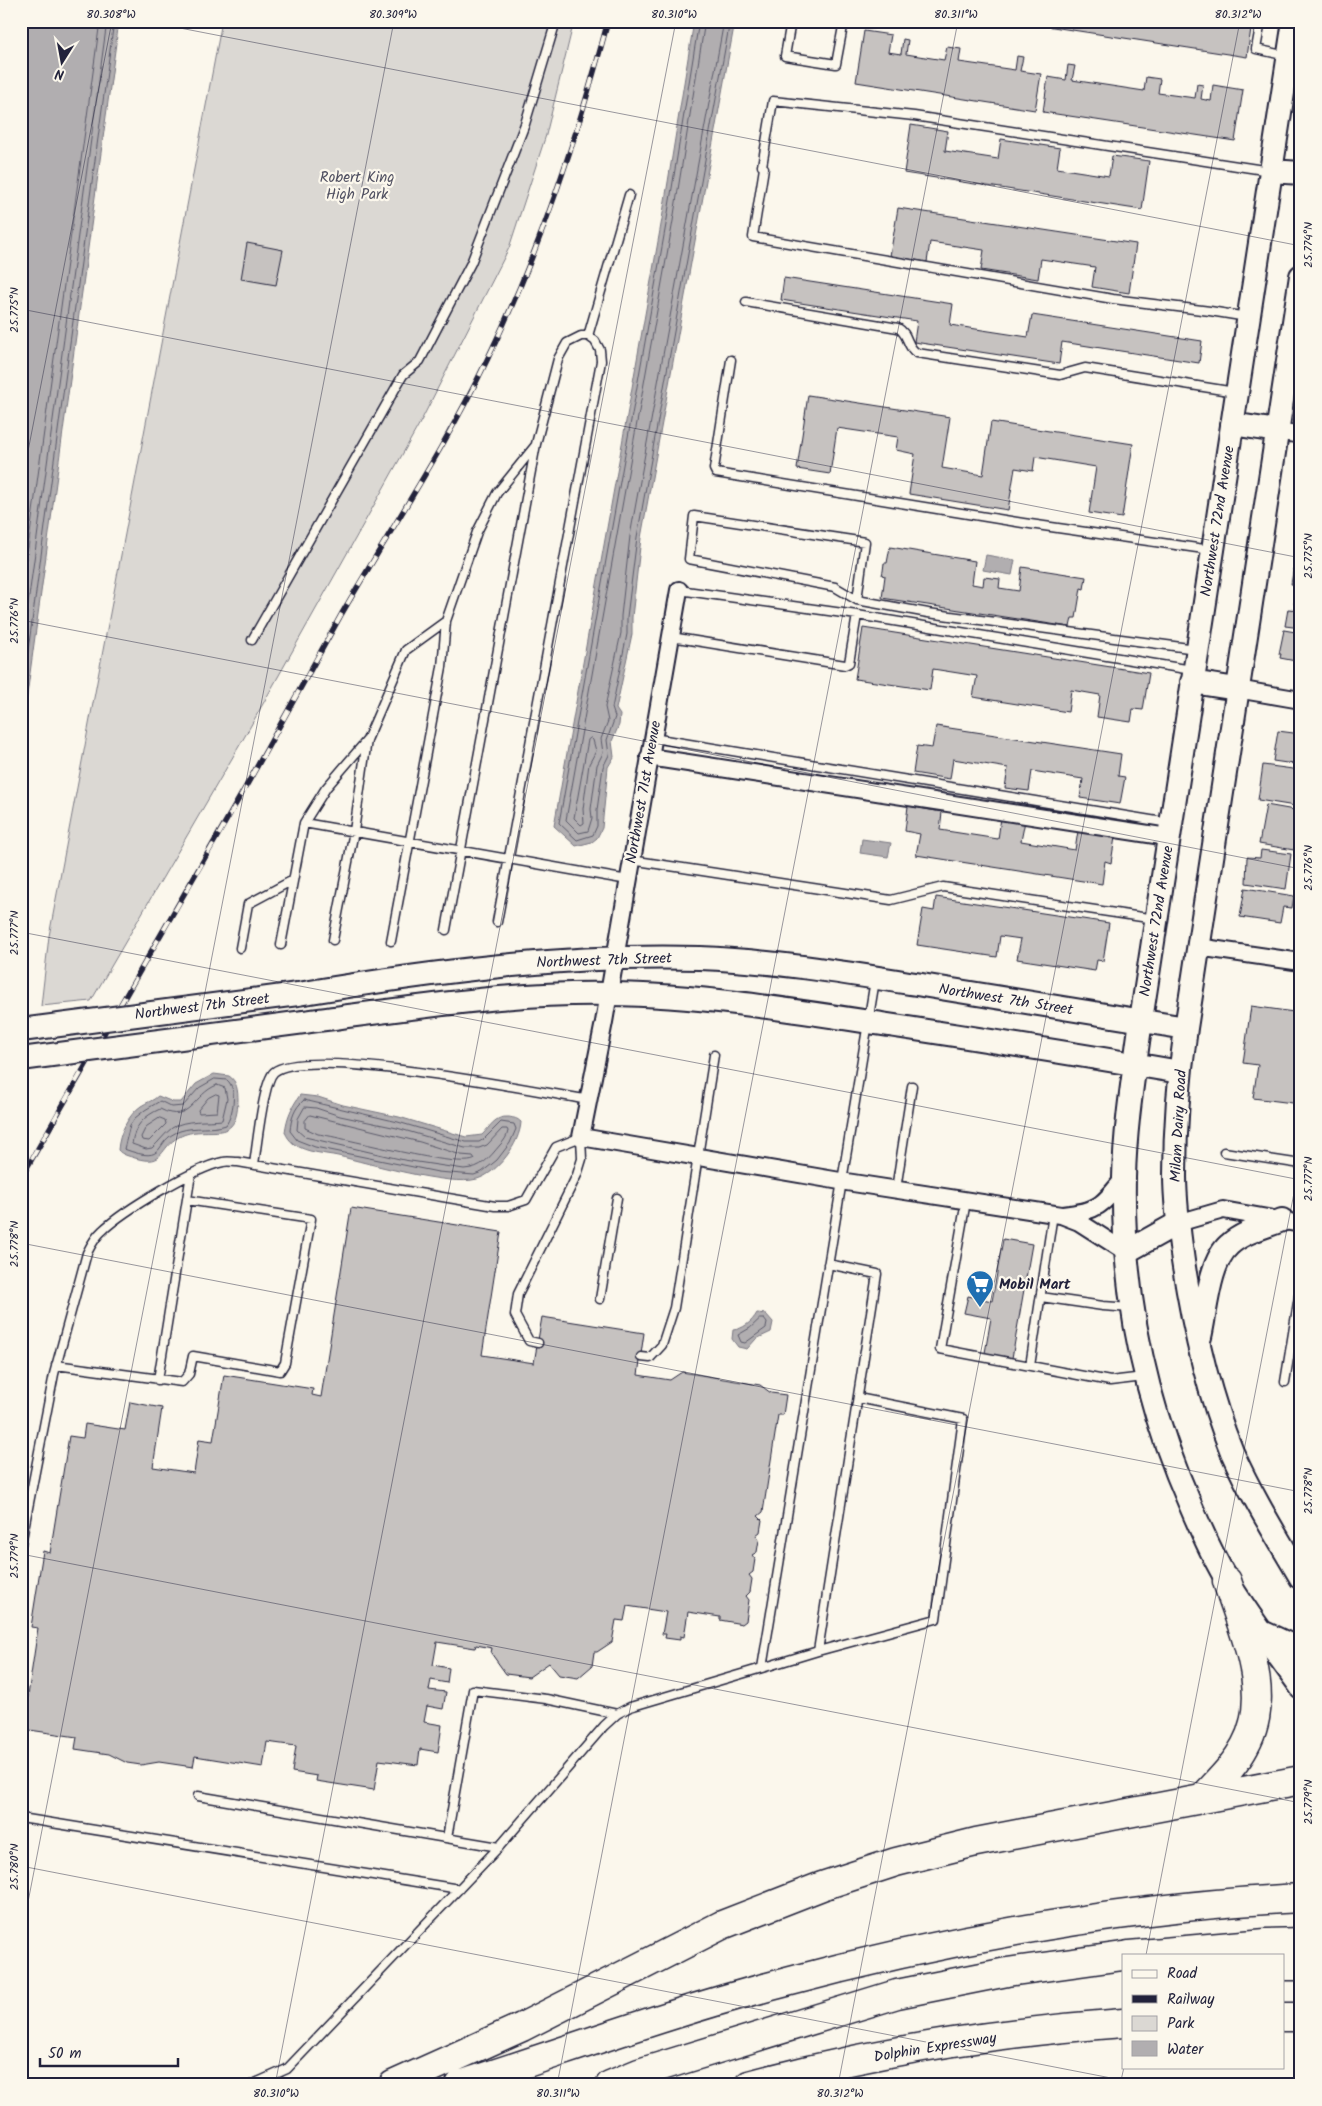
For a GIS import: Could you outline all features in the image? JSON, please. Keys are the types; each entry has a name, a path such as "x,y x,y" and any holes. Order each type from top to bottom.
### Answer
{"highway":[{"path":"1202,1799 1230,1769 1245,1748 1253,1730 1257,1708 1257,1686 1254,1666 1227,1580"},
{"path":"393,2085 522,2027 722,1925 822,1886 896,1862 976,1842 1301,1780"},
{"path":"460,2085 714,2002 927,1947 1096,1917 1235,1901 1301,1898"},
{"path":"1140,1954 1266,1943 1301,1942"},
{"path":"610,2085 639,2073 898,1994 1007,1972 1122,1956"},
{"path":"1284,1966 1301,1966"},
{"path":"800,2024 1013,1988 1122,1974"},
{"path":"1284,2017 1301,2017"},
{"name":"Dolphin Expressway","path":"749,2085 841,2063 928,2047 991,2037 1122,2023"}],"main road":[{"name":"Northwest 72nd Avenue","path":"1294,21 1134,1064 1124,1178 1126,1252 1131,1308 1145,1376 1174,1468 1227,1580 1301,1687"},
{"path":"1271,171 1301,174"},
{"path":"1186,1028 1301,276"},
{"path":"1232,424 1277,431"},
{"path":"1195,667 1237,689"},
{"name":"Northwest 7th Street","path":"21,1030 501,965 568,959 614,958 701,958 768,963 875,978 1186,1028"},
{"name":"Northwest 7th Street","path":"21,1059 468,1002 534,996 608,994 702,999 868,1022 1180,1072"},
{"name":"Milam Dairy Road","path":"1186,1028 1180,1072 1175,1175 1178,1224 1188,1297 1210,1388 1233,1452 1255,1497 1301,1578"},
{"path":"1199,1346 1215,1269 1222,1252 1229,1244 1243,1236 1291,1222"},
{"path":"1126,1252 1178,1224"},
{"path":"1260,1630 1301,1650"}],"street":[{"path":"1277,431 1301,435"},
{"name":"Northwest 71st Avenue","path":"581,1137 590,1100 679,590"},
{"path":"1237,689 1301,700"},
{"path":"650,757 1170,830"},
{"path":"1198,947 1301,962"},
{"path":"581,1137 840,1181 1057,1214 1083,1213 1101,1205 1124,1178"},
{"path":"1178,1224 1223,1210 1291,1222"},
{"path":"1057,1214 1079,1222 1126,1252"}],"lane":[{"path":"252,640 403,375 420,361 471,263 525,124 556,21"},
{"path":"791,21 785,56 836,64 844,21"},
{"path":"1261,21 1252,49 1289,56"},
{"path":"1249,318 1210,311 1113,299 753,237 763,167 773,101 914,116 1271,171"},
{"path":"588,336 629,195"},
{"path":"746,302 898,328 906,334 909,347 917,353 1060,375 1085,368 1237,392"},
{"path":"446,930 536,444 558,359 567,343 581,336 588,336 595,341 600,350 601,361 498,922"},
{"path":"731,360 714,469 716,473 1023,523 1213,550"},
{"path":"391,941 442,667 446,621 477,532 485,516 497,493 536,444"},
{"path":"857,600 865,542 694,516 689,559 835,587 857,600 1195,667"},
{"path":"679,590 857,615 1195,667"},
{"path":"670,636 846,665 849,663 857,615"},
{"path":"334,940 354,831 367,740 406,650 446,621"},
{"path":"653,738 1170,830"},
{"path":"281,945 304,823 326,788 367,740"},
{"path":"304,823 628,880"},
{"path":"631,860 891,900 943,887 1156,919"},
{"path":"240,948 248,904 293,880"},
{"path":"762,1668 840,1181 875,978"},
{"path":"641,1357 650,1358 662,1344 674,1308 714,1054"},
{"path":"254,1164 267,1084 275,1071 285,1067 318,1063 363,1064 590,1100"},
{"path":"896,1189 912,1086"},
{"path":"21,1544 56,1365 82,1267 94,1240 103,1230 126,1212 191,1174 224,1162 254,1164 489,1205 508,1206 526,1200 556,1147 581,1137 582,1159 577,1175 518,1294 515,1315 529,1342 538,1344"},
{"path":"1224,1152 1301,1164"},
{"path":"158,1380 191,1174"},
{"path":"600,1299 617,1198"},
{"path":"56,1365 182,1382 189,1374 193,1356 280,1371 285,1363 311,1219 187,1200"},
{"path":"966,1201 940,1349 1110,1380 1145,1376"},
{"path":"1030,1366 1057,1214"},
{"path":"818,1652 877,1274 828,1264"},
{"path":"1285,1382 1301,1284"},
{"path":"1041,1297 1131,1308"},
{"path":"251,2085 287,2068 499,1847 604,1726 617,1714 630,1707 936,1619 963,1419 858,1398"},
{"path":"447,1838 473,1690 546,1700 617,1714"},
{"path":"198,1796 499,1847"},
{"path":"21,1818 459,1889"}],"green space":[{"name":"Robert King High Park","path":"222,21 574,21 546,135 509,248 421,421 245,736 91,1001 41,1006 49,936"}],"water":[{"path":"21,21 119,21 21,739"},
{"path":"694,21 735,21 641,538 632,617 632,634 616,709 620,715 619,725 612,741 614,757 608,767 602,828 597,838 592,842 576,846 554,826 662,219"},
{"path":"986,555 1015,560 1012,575 983,570"},
{"path":"862,839 891,843 888,857 860,853"},
{"path":"214,1074 229,1076 234,1081 237,1090 236,1115 232,1124 226,1129 190,1133 179,1137 161,1155 152,1160 135,1158 118,1150 125,1125 132,1114 141,1106 158,1096 173,1102 181,1102 196,1084"},
{"path":"300,1095 318,1097 343,1105 399,1117 466,1137 482,1135 493,1122 504,1117 517,1119 521,1122 520,1130 512,1148 500,1164 485,1176 465,1181 429,1177 310,1151 294,1144 285,1132 290,1113"},
{"path":"757,1313 766,1314 773,1322 771,1332 756,1339 747,1349 738,1347 732,1339 733,1330 747,1324"}],"building":[{"path":"1040,21 1252,21 1247,57 1040,25"},
{"path":"864,31 891,35 888,52 901,54 903,39 908,40 906,54 944,60 947,47 961,49 959,62 1015,70 1017,56 1023,57 1020,71 1041,74 1035,110 856,82"},
{"path":"1068,65 1075,66 1072,80 1144,91 1146,77 1160,79 1158,93 1195,98 1197,84 1203,85 1201,99 1211,101 1213,85 1243,90 1235,141 1043,112 1048,77 1066,80"},
{"path":"911,125 948,131 945,151 998,159 1001,139 1060,148 1057,168 1109,176 1112,156 1149,161 1142,210 904,173"},
{"path":"898,208 1136,244 1129,293 1092,287 1095,267 1041,259 1038,279 981,270 984,250 930,242 927,262 890,256"},
{"path":"247,243 283,250 276,285 241,279"},
{"path":"784,278 953,304 950,325 1028,337 1032,315 1202,341 1199,363 1062,342 1059,364 914,342 917,321 781,300"},
{"path":"808,395 950,417 942,468 983,475 991,422 1133,444 1122,518 1089,513 1096,467 1035,457 1033,471 1015,468 1008,510 909,494 915,454 896,450 898,437 837,428 830,474 797,469"},
{"path":"890,547 975,561 972,584 983,586 984,577 1000,579 999,588 1019,591 1022,567 1086,577 1084,589 1081,588 1076,618 1072,618 1070,627 882,598 885,576 882,575 884,563 887,563"},
{"path":"1297,548 1301,548 1301,585 1291,584"},
{"path":"1297,589 1301,589 1301,628 1285,626 1288,609 1299,610 1300,605 1294,604"},
{"path":"863,628 1149,673 1143,710 1133,709 1131,722 1097,717 1100,695 1071,690 1068,712 973,697 977,676 933,669 930,690 855,679"},
{"path":"1284,630 1301,633 1301,662 1280,658 1281,654 1279,654"},
{"path":"936,726 1121,754 1118,776 1125,777 1120,804 1080,798 1083,779 1032,771 1029,791 1005,788 1008,768 953,759 950,779 913,773 917,746 932,748"},
{"path":"1278,731 1301,734 1301,765 1273,761"},
{"path":"1263,765 1300,770 1295,806 1258,800"},
{"path":"1266,805 1300,811 1294,850 1259,844"},
{"path":"908,806 942,812 940,830 998,839 1001,818 1025,821 1021,841 1075,850 1078,831 1115,837 1111,863 1105,861 1102,884 916,855 920,834 905,831"},
{"path":"1261,850 1291,854 1286,889 1246,883 1247,857 1260,858"},
{"path":"1245,888 1294,896 1292,908 1283,907 1280,923 1240,917"},
{"path":"936,897 1109,923 1103,961 1097,960 1095,971 1017,959 1021,939 1000,936 997,957 917,945 923,909 934,911"},
{"path":"1251,1006 1301,1013 1301,1104 1253,1098 1258,1065 1243,1063"},
{"path":"351,1208 501,1232 482,1355 534,1363 542,1317 644,1333 638,1375 670,1380 682,1372 760,1385 771,1393 786,1395 783,1415 778,1415 763,1512 758,1516 762,1520 760,1532 756,1535 759,1540 757,1552 752,1555 755,1559 753,1572 749,1575 752,1579 750,1592 746,1596 749,1600 746,1621 742,1624 720,1620 720,1617 688,1612 684,1637 680,1636 680,1640 665,1638 666,1634 662,1634 666,1612 627,1606 624,1621 616,1620 612,1642 594,1652 592,1666 578,1678 559,1675 549,1663 529,1677 506,1674 491,1653 492,1648 476,1645 475,1648 437,1642 433,1665 449,1668 447,1683 431,1680 429,1690 446,1692 443,1709 427,1706 424,1722 442,1725 438,1752 420,1749 418,1765 379,1760 374,1790 316,1781 317,1776 292,1772 296,1746 267,1742 263,1767 195,1756 193,1767 159,1762 141,1765 127,1763 109,1754 75,1749 77,1737 23,1729 38,1628 31,1627 43,1551 50,1553 69,1436 83,1438 85,1424 125,1430 130,1402 162,1408 153,1467 194,1473 199,1439 213,1441 224,1375 313,1389 312,1395 321,1397"},
{"path":"1003,1239 1032,1244 1012,1358 985,1353 991,1318 964,1313 968,1296 992,1301"},
{"path":"1301,1327 1301,1359 1296,1358"}],"railway":[{"path":"21,1178 221,831 341,615 471,393 524,277 556,193 608,21"}],"place":[{"name":"Mobil Mart","path":"980,1308"}]}
